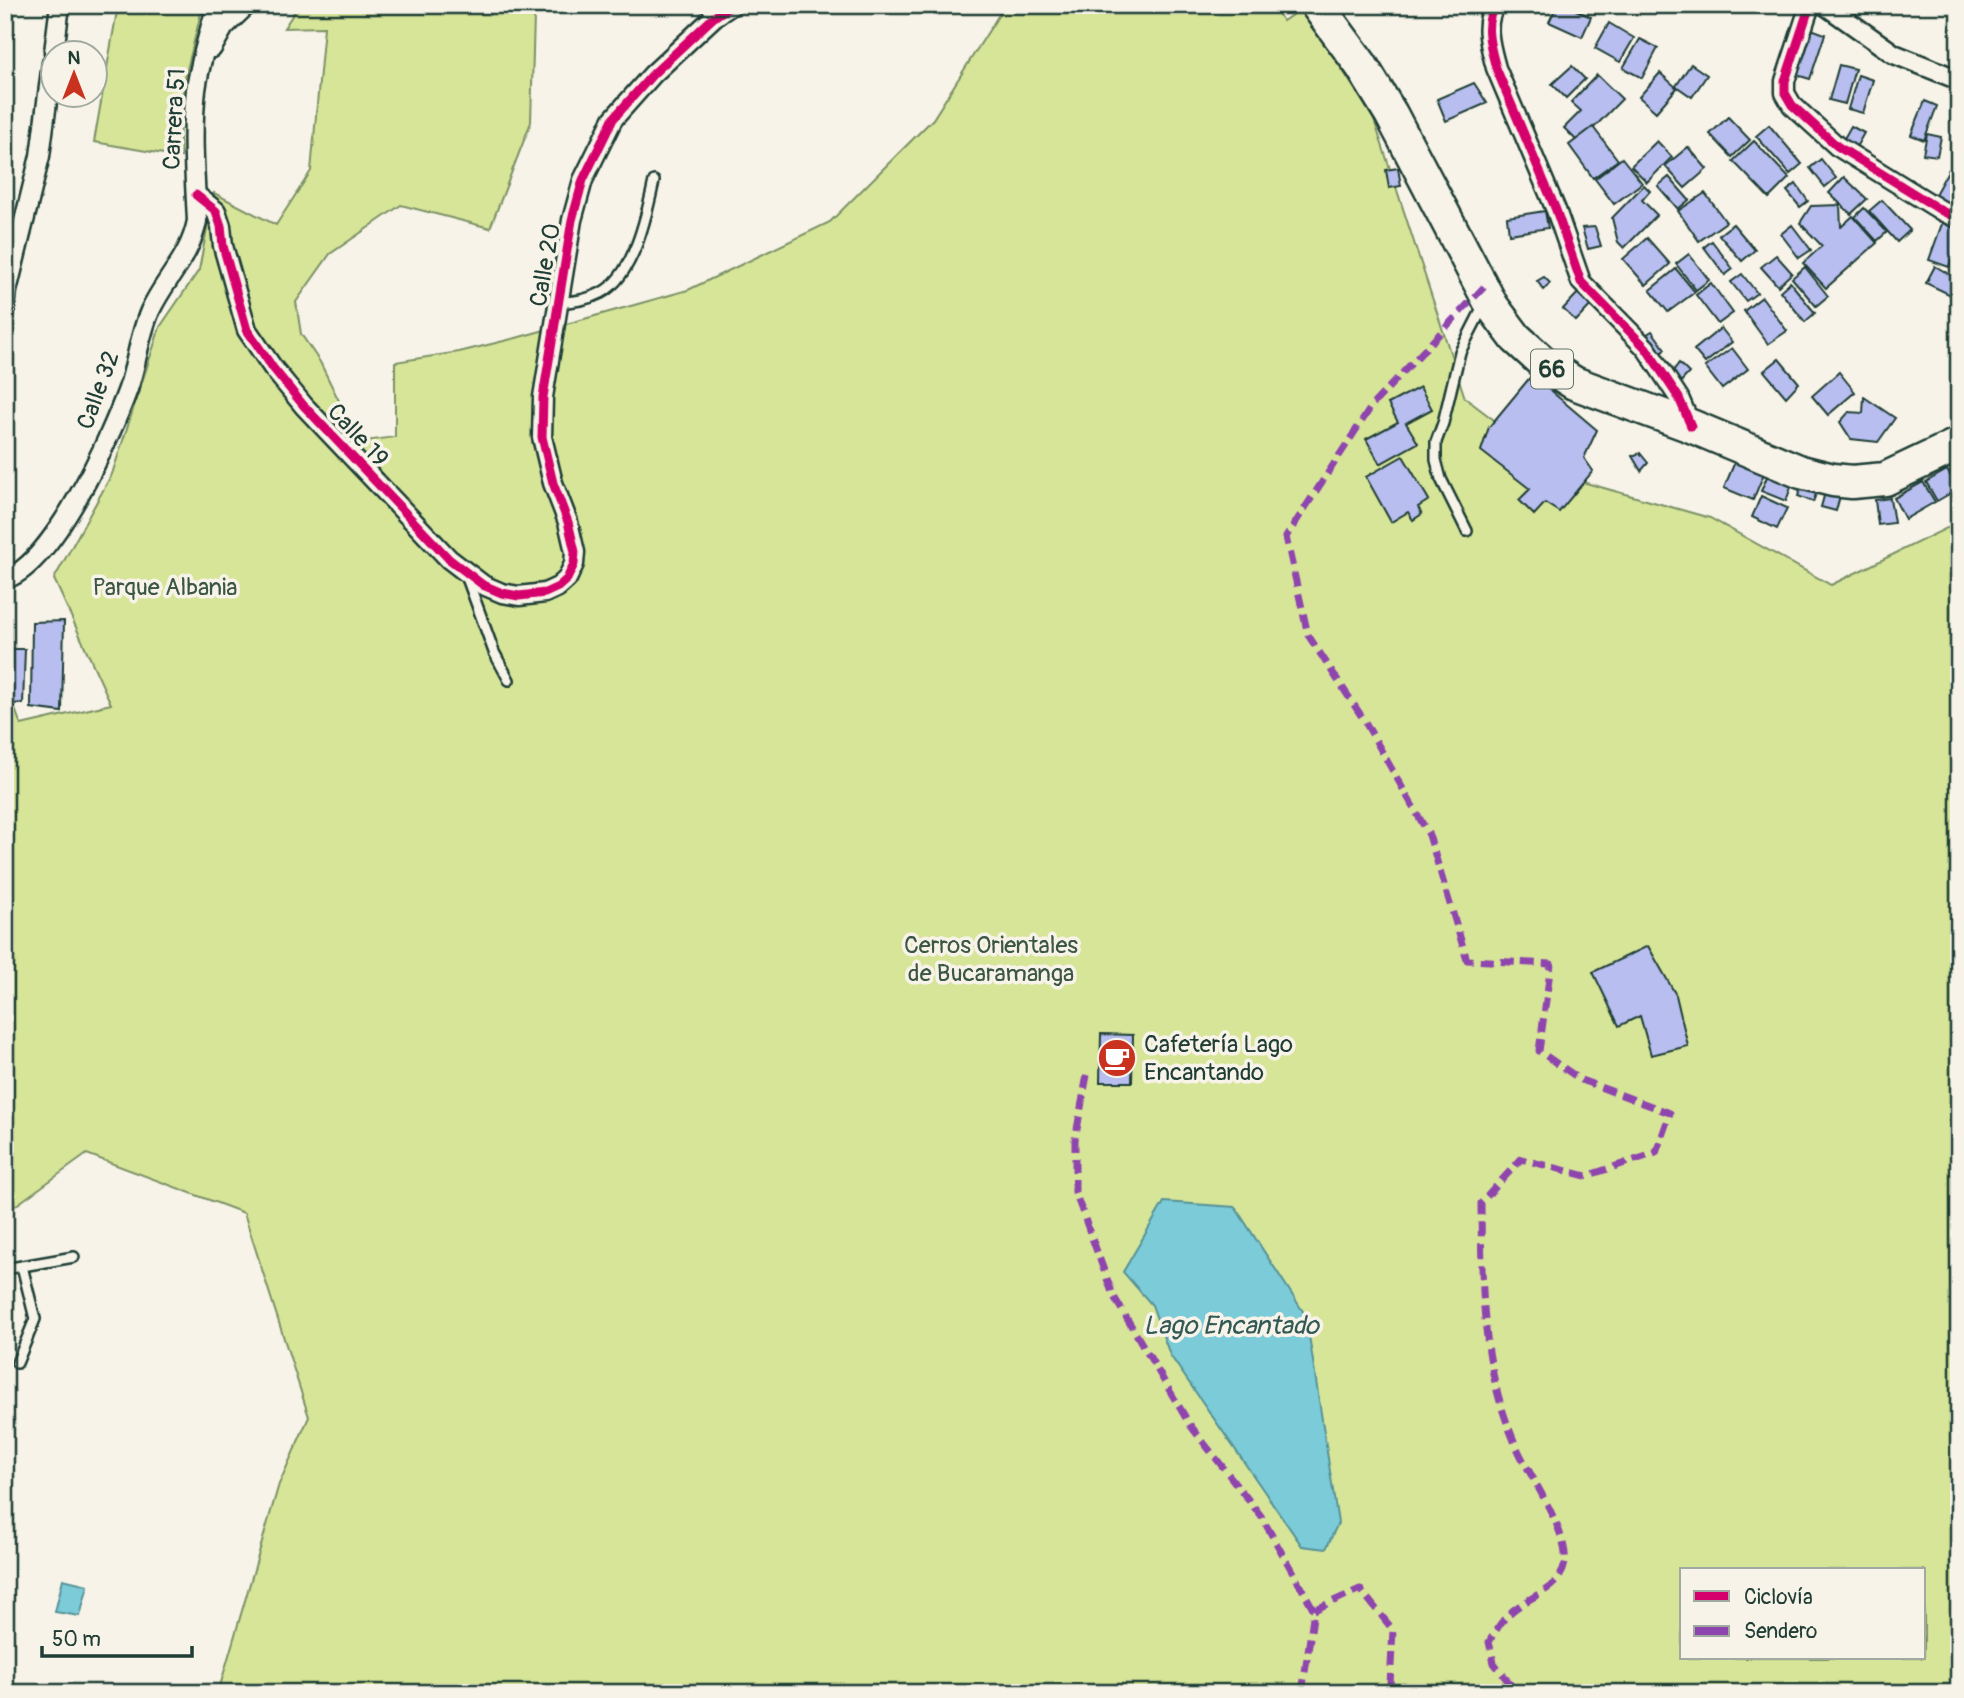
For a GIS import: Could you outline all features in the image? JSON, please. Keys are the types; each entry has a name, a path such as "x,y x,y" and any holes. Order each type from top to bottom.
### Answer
{"highway":[{"name":"66","path":"1317,5 1361,65 1391,114 1488,298 1516,338 1567,379 1691,426 1801,472 1852,482 1885,479 1959,444"}],"street":[{"path":"56,38 60,5"},
{"name":"Carrera 51","path":"196,195 194,130 199,75 217,5"},
{"path":"199,75 224,27 247,5"},
{"name":"Calle 20","path":"574,564 575,552 568,522 553,482 542,437 543,397 572,220 583,180 612,119 709,11 732,5"},
{"path":"1496,5 1491,11 1488,27 1496,68 1556,211 1581,282 1646,348 1679,398 1691,426"},
{"path":"1810,5 1785,81 1786,93 1792,105 1837,146 1959,219"},
{"path":"1825,5 1894,54 1959,80"},
{"path":"5,310 7,291 40,156 46,108"},
{"name":"Calle 19","path":"196,195 216,212 247,330 304,406 425,536 483,585 502,593 532,595 558,587 567,579 574,564"},
{"name":"Calle 32","path":"5,579 16,576 40,554 82,489 105,444 129,385 151,310 186,256 194,236 197,221 196,195"}],"lane":[{"path":"559,303 581,301 604,292 621,274 645,224 654,181"},
{"path":"1467,531 1441,479 1436,460 1436,442 1460,352 1488,298"},
{"path":"464,570 494,652 509,680"},
{"path":"5,1269 74,1257"},
{"path":"18,1363 35,1319 22,1266"}],"path":[{"path":"585,5 625,10 638,5"}],"green space":[{"path":"118,5 203,5 186,74 179,117 181,157 94,142 100,108 108,108 108,62"},
{"name":"Cerros Orientales de Bucaramanga","path":"299,5 558,5 534,16 531,122 490,228 401,205 330,254 296,302 301,334 320,362 359,442 395,437 395,362 459,352 516,338 688,290 830,222 933,119 1005,5 1272,5 1283,21 1302,8 1373,117 1465,398 1572,479 1710,518 1831,585 1959,522 1959,1693 218,1693 279,1484 309,1417 244,1213 87,1154 15,1206 5,1181 5,708 15,709 21,725 111,704 54,579 112,474 160,327 199,270 214,193 276,225 311,171 324,27 284,28"}],"water":[{"name":"Lago Encantado","path":"1164,1202 1235,1207 1306,1316 1338,1523 1326,1549 1302,1546 1170,1355 1152,1305 1123,1272"},
{"path":"63,1579 88,1585 80,1616 55,1612"}],"building":[{"path":"1557,5 1565,5 1591,17 1582,37 1549,22"},
{"path":"1665,5 1688,5 1684,14"},
{"path":"1609,23 1634,38 1620,62 1595,48"},
{"path":"1806,27 1825,34 1810,79 1790,73"},
{"path":"1640,39 1658,48 1642,78 1623,68"},
{"path":"1691,64 1707,75 1692,97 1676,86"},
{"path":"1839,65 1855,69 1845,104 1829,100"},
{"path":"1572,66 1585,79 1566,98 1552,84"},
{"path":"1660,73 1677,88 1656,112 1639,97"},
{"path":"1597,75 1622,99 1579,143 1564,128 1581,111 1571,102"},
{"path":"1858,75 1873,80 1863,113 1848,109"},
{"path":"1474,83 1487,103 1446,121 1437,99"},
{"path":"1925,101 1937,106 1924,140 1911,135"},
{"path":"1728,117 1750,140 1732,157 1710,134"},
{"path":"1769,125 1802,164 1790,174 1756,136"},
{"path":"1851,126 1864,133 1855,149 1842,142"},
{"path":"1593,127 1618,160 1593,178 1569,145"},
{"path":"1927,134 1941,137 1937,156 1923,154"},
{"path":"1657,141 1672,157 1647,182 1631,166"},
{"path":"1754,141 1789,178 1769,198 1733,161"},
{"path":"1688,147 1707,169 1685,188 1665,166"},
{"path":"1622,158 1642,183 1614,204 1595,179"},
{"path":"1821,159 1836,178 1825,187 1810,168"},
{"path":"1398,168 1401,186 1389,188 1386,170"},
{"path":"1949,169 1959,174 1959,182 1947,203 1934,196"},
{"path":"1669,177 1689,200 1678,209 1658,186"},
{"path":"1844,177 1867,199 1851,214 1829,193"},
{"path":"1796,184 1808,201 1800,207 1787,191"},
{"path":"1644,185 1650,191 1642,200 1657,215 1624,248 1618,242 1612,218"},
{"path":"1705,193 1726,222 1699,241 1678,211"},
{"path":"1882,200 1910,230 1897,242 1869,211"},
{"path":"1840,205 1841,227 1853,216 1877,243 1826,288 1803,263 1822,246 1800,223 1811,206"},
{"path":"1864,208 1887,232 1877,241 1855,217"},
{"path":"1545,211 1548,228 1509,234 1507,217"},
{"path":"1943,221 1959,227 1959,238 1949,267 1929,260"},
{"path":"1733,224 1755,250 1742,261 1719,235"},
{"path":"1792,225 1811,250 1799,258 1781,234"},
{"path":"1595,227 1601,246 1588,249 1582,228"},
{"path":"1647,238 1670,264 1646,285 1623,259"},
{"path":"1712,241 1733,269 1725,275 1704,247"},
{"path":"1959,252 1959,266 1952,262"},
{"path":"1689,254 1709,280 1696,290 1676,264"},
{"path":"1776,255 1792,273 1778,286 1761,267"},
{"path":"1935,266 1959,280 1959,299 1926,283"},
{"path":"1805,267 1828,296 1816,306 1792,278"},
{"path":"1676,269 1695,292 1668,312 1650,290"},
{"path":"1742,274 1757,293 1746,301 1731,282"},
{"path":"1544,277 1550,283 1544,290 1537,281"},
{"path":"1790,282 1815,313 1805,322 1780,291"},
{"path":"1711,283 1733,313 1718,324 1696,295"},
{"path":"1580,291 1593,303 1576,321 1563,309"},
{"path":"1762,297 1787,331 1768,344 1744,311"},
{"path":"1721,328 1732,342 1705,363 1694,350"},
{"path":"1652,331 1665,349 1660,355 1644,336"},
{"path":"1732,348 1748,369 1722,389 1705,367"},
{"path":"1779,359 1799,383 1786,397 1764,371"},
{"path":"1679,363 1689,373 1678,385 1668,378"},
{"path":"1839,372 1855,392 1828,415 1812,396"},
{"path":"1532,375 1597,430 1584,458 1593,471 1559,512 1545,503 1534,515 1519,500 1530,489 1481,451 1489,427"},
{"path":"1420,387 1432,409 1406,423 1418,443 1380,464 1366,439 1398,422 1388,404"},
{"path":"1864,397 1895,418 1878,442 1851,439 1840,422 1849,412 1863,413"},
{"path":"1739,452 1768,464 1753,500 1724,488"},
{"path":"1640,453 1648,463 1641,471 1632,456"},
{"path":"1403,456 1429,500 1418,507 1422,514 1413,520 1408,512 1391,522 1366,477"},
{"path":"1959,466 1959,485 1958,485 1950,473"},
{"path":"1771,467 1795,476 1786,501 1761,491"},
{"path":"1947,470 1958,489 1937,501 1926,482"},
{"path":"1804,480 1819,486 1813,502 1798,496"},
{"path":"1923,482 1935,502 1905,519 1894,498"},
{"path":"1826,489 1841,492 1836,511 1821,507"},
{"path":"1761,496 1787,508 1777,529 1752,517"},
{"path":"1890,498 1894,523 1878,525 1875,500"},
{"path":"64,621 62,712 31,708 32,622"},
{"path":"5,649 25,649 23,704 5,703"},
{"path":"1648,946 1676,995 1688,1046 1651,1055 1640,1016 1619,1026 1593,972"},
{"name":"Cafetería Lago Encantando","path":"1101,1034 1133,1035 1132,1082 1100,1082"}],"marked path":[{"path":"1484,287 1373,404 1286,537 1308,635 1364,720 1429,835 1467,960 1551,964 1539,1051 1581,1080 1670,1113 1656,1153 1586,1176 1521,1159 1481,1203 1483,1298 1490,1359 1497,1390 1518,1450 1555,1521 1565,1551 1565,1563 1559,1578 1510,1613 1489,1642 1494,1663 1517,1693"},
{"path":"1087,1075 1075,1140 1075,1192 1113,1295 1190,1425 1261,1516 1314,1610"},
{"path":"1302,1693 1314,1610 1360,1589 1393,1630 1390,1684 1399,1693"}],"cycle path":[{"path":"196,195 216,211 247,330 304,406 449,559 483,585 502,593 519,596 545,593 567,579 574,564 575,552 568,522 553,483 542,437 543,397 572,220 583,180 613,119 653,74 714,17 732,5"},
{"path":"1496,5 1489,19 1490,44 1496,68 1556,210 1581,282 1646,348 1679,398 1691,426"},
{"path":"1810,5 1785,81 1785,93 1792,105 1837,146 1959,219"}],"place":[{"name":"Cafetería Lago Encantando","path":"1117,1058"}],"park label":[{"name":"Parque Albania","path":"165,587"}]}
